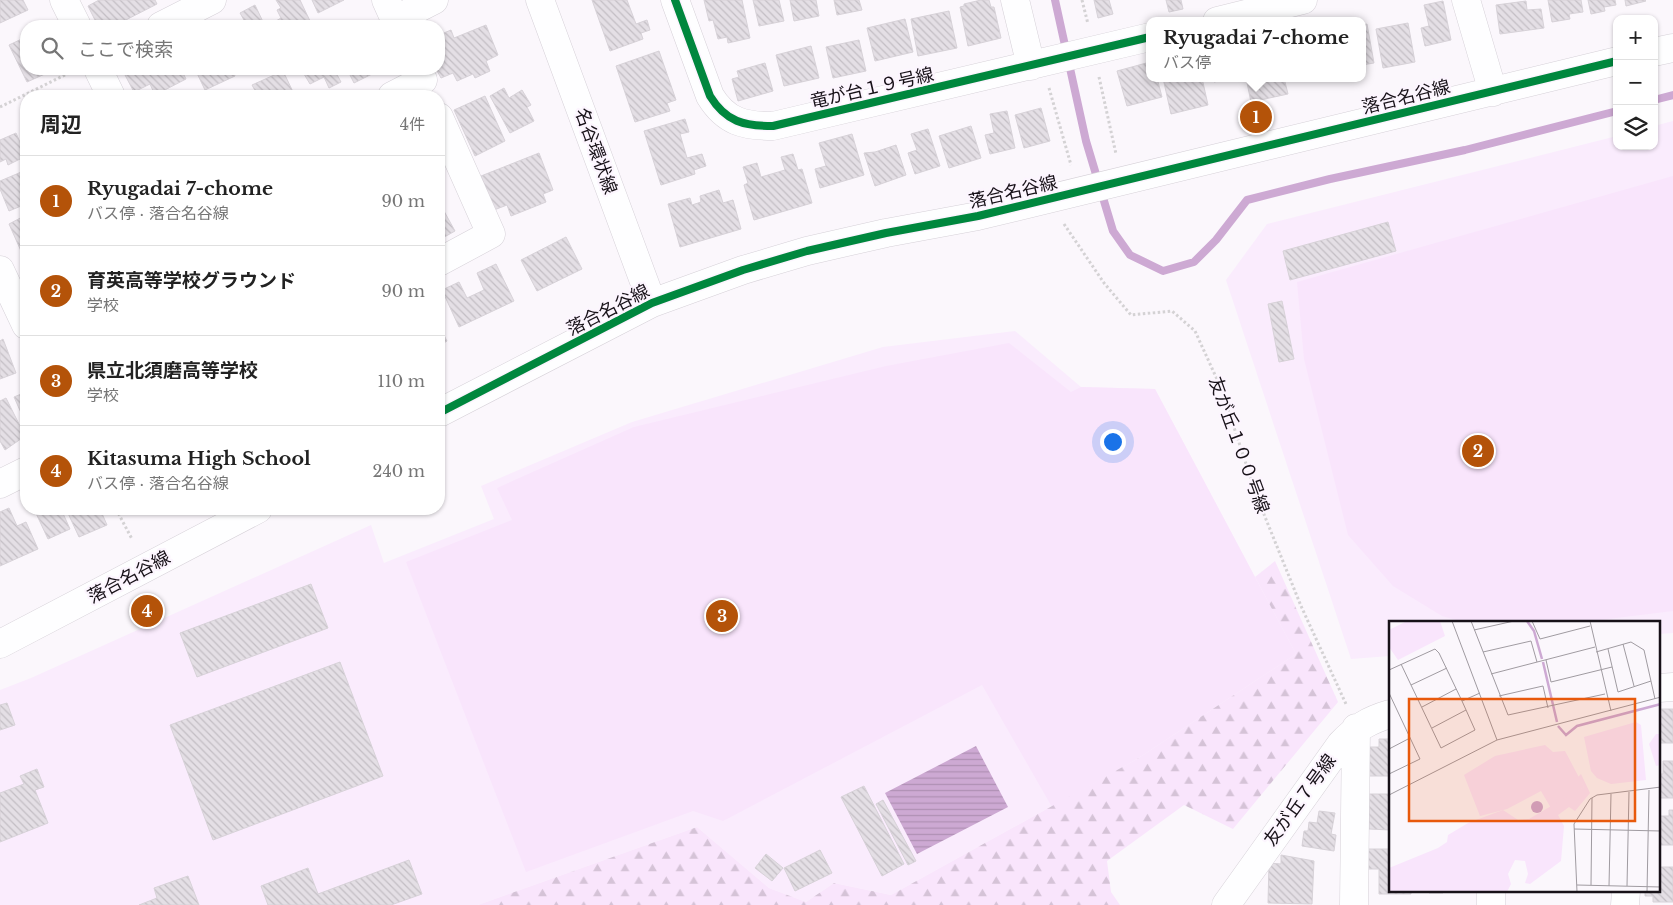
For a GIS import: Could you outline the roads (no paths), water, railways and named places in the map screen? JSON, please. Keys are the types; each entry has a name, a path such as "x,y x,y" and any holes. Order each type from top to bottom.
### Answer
{"street":[{"path":"64,0 74,20"},
{"path":"173,20 212,0"},
{"path":"393,15 434,0"},
{"name":"名谷環状線","path":"540,0 652,303"},
{"name":"竜が台１９号線","path":"675,0 710,96 735,121 752,126 773,126 1146,38"},
{"path":"1015,0 1031,66"},
{"path":"1233,17 1303,0"},
{"path":"1466,0 1493,92"},
{"path":"1658,51 1673,48"},
{"name":"落合名谷線","path":"445,411 652,303 743,270 807,251 886,233 978,216 1613,62"},
{"path":"101,75 108,90"},
{"path":"405,90 423,82"},
{"path":"445,130 491,234 445,259"},
{"path":"4,287 20,315"},
{"path":"0,484 20,474"},
{"name":"落合名谷線","path":"0,644 247,515"},
{"path":"1660,688 1673,687"},
{"name":"友が丘７号線","path":"1226,905 1311,783 1341,744 1356,728 1372,719 1389,714"},
{"path":"1354,905 1356,728"},
{"path":"1491,892 1491,905"},
{"path":"1625,905 1626,892"}],"waterway":[{"path":"1055,0 1086,141 1113,231 1130,255 1163,271 1194,262 1216,240 1247,200 1330,179 1465,150 1613,112"},
{"path":"1658,99 1673,95"}],"place":[{"name":"Ryugadai 7-chome","path":"1256,117"},
{"name":"育英高等学校グラウンド","path":"1478,451"},
{"name":"Kitasuma High School","path":"147,611"},
{"name":"県立北須磨高等学校","path":"722,616"}]}
